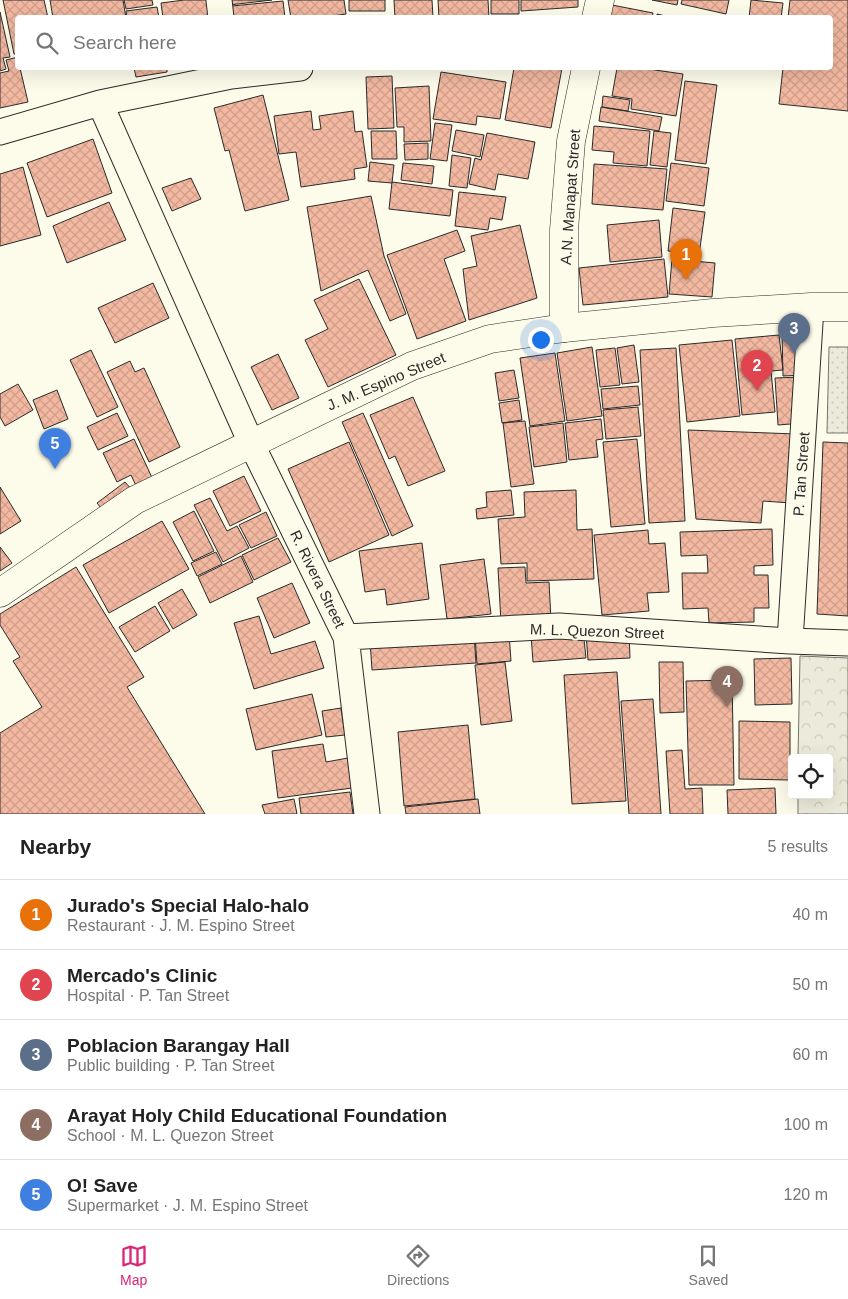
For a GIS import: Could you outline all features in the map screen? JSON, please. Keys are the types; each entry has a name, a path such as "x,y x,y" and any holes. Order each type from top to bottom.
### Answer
{"main road":[{"path":"597,15 600,0"},
{"name":"A.N. Manapat Street","path":"564,328 564,230 571,141 586,70"},
{"name":"J. M. Espino Street","path":"0,593 135,500 251,442 412,366 490,339 564,328 714,313 811,307 848,307"}],"street":[{"path":"218,0 220,15"},
{"path":"0,132 100,103 230,72 265,70"},
{"name":"R. Rivera Street","path":"100,103 251,442 346,636 367,814"},
{"name":"P. Tan Street","path":"790,641 811,307"},
{"name":"M. L. Quezon Street","path":"346,636 559,626 790,641 848,642"}],"green space":[{"path":"829,347 848,347 848,433 827,433"},
{"path":"800,656 848,658 848,814 798,814 798,799 833,799 833,754 798,754"}],"building":[{"path":"3,0 44,0 47,15 15,15 14,54"},
{"path":"50,0 123,0 126,15 52,15"},
{"path":"124,0 152,0 153,5 126,9"},
{"path":"184,0 211,0 214,15 163,15 161,3"},
{"path":"228,0 272,0 229,5"},
{"path":"288,0 344,0 346,14 290,15"},
{"path":"349,0 385,0 385,11 349,11"},
{"path":"394,0 432,0 433,15 395,15"},
{"path":"438,0 488,0 489,15 439,15"},
{"path":"491,0 519,0 519,14 491,14"},
{"path":"521,0 578,0 578,7 521,11"},
{"path":"652,0 678,0 677,5"},
{"path":"682,0 729,0 726,14 681,4"},
{"path":"751,0 783,3 781,15 749,15"},
{"path":"790,0 848,0 848,111 779,104 783,70 833,70 833,15 788,15"},
{"path":"283,1 285,15 233,15 232,6"},
{"path":"612,5 653,13 653,15 610,15"},
{"path":"157,7 158,15 127,15 126,11"},
{"path":"0,12 10,57 3,58 6,69 0,71"},
{"path":"15,58 15,70 20,70 28,102 0,108 0,73 9,71 6,60"},
{"path":"134,70 167,70 167,72 136,77"},
{"path":"514,70 562,70 551,128 505,120"},
{"path":"617,70 655,70 683,74 676,116 631,109 632,99 612,96"},
{"path":"441,72 506,82 500,119 477,116 476,125 433,119"},
{"path":"392,76 394,128 368,129 366,77"},
{"path":"685,81 717,85 706,164 675,160"},
{"path":"429,86 431,141 404,142 404,127 397,127 395,88"},
{"path":"263,95 289,200 245,211 229,150 225,151 214,108"},
{"path":"603,96 630,100 628,111 602,107"},
{"path":"601,107 662,117 659,131 599,121"},
{"path":"311,111 313,130 321,129 319,116 353,111 355,132 362,131 367,167 354,169 355,179 301,187 296,152 279,154 274,116"},
{"path":"435,123 452,125 447,161 430,159"},
{"path":"594,126 650,131 647,166 613,163 614,152 592,150"},
{"path":"456,130 484,135 480,157 452,151"},
{"path":"371,131 396,131 397,159 372,159"},
{"path":"654,131 671,133 667,167 650,165"},
{"path":"487,133 535,142 528,179 498,174 495,190 469,184 475,158 481,160"},
{"path":"93,139 112,193 47,217 27,163"},
{"path":"428,143 428,159 405,160 404,144"},
{"path":"452,155 471,158 467,188 449,186"},
{"path":"370,162 394,165 392,183 368,181"},
{"path":"403,163 434,166 432,184 401,180"},
{"path":"671,163 709,168 704,206 666,201"},
{"path":"594,164 667,169 663,210 592,204"},
{"path":"23,167 41,235 0,246 0,174"},
{"path":"191,178 201,199 172,211 162,188"},
{"path":"392,182 453,190 450,216 389,209"},
{"path":"459,192 506,197 502,220 490,218 488,230 455,226"},
{"path":"371,196 384,256 406,314 390,321 368,270 321,291 307,207"},
{"path":"109,202 126,240 67,263 53,226"},
{"path":"673,208 705,212 699,255 668,251"},
{"path":"659,220 662,257 610,262 607,225"},
{"path":"520,225 537,298 469,320 463,269 477,266 471,236"},
{"path":"457,230 465,251 444,259 466,321 417,339 387,255"},
{"path":"664,259 668,297 583,305 579,268"},
{"path":"672,259 715,263 712,297 669,294"},
{"path":"359,279 396,355 328,387 305,340 328,329 314,300"},
{"path":"153,283 169,318 115,343 98,308"},
{"path":"804,332 805,375 783,376 782,333"},
{"path":"779,335 783,370 771,371 775,412 742,415 735,339"},
{"path":"732,340 740,416 687,422 679,345"},
{"path":"634,345 639,382 622,384 617,348"},
{"path":"592,347 602,416 567,421 557,353"},
{"path":"615,348 620,385 600,387 596,350"},
{"path":"676,348 685,521 649,523 640,350"},
{"path":"91,350 118,407 97,417 70,360"},
{"path":"555,353 565,421 530,426 520,358"},
{"path":"278,354 299,398 272,410 251,367"},
{"path":"130,361 135,372 144,368 180,447 149,462 107,372"},
{"path":"514,370 519,398 499,401 495,373"},
{"path":"801,377 803,423 778,425 775,378"},
{"path":"18,384 33,410 5,426 0,417 0,394"},
{"path":"638,386 640,405 603,409 601,389"},
{"path":"57,390 68,419 44,429 33,400"},
{"path":"413,397 445,471 408,486 395,456 389,459 370,415"},
{"path":"519,400 522,420 502,423 499,403"},
{"path":"638,407 641,436 606,439 603,410"},
{"path":"117,413 128,436 98,450 87,427"},
{"path":"363,413 413,526 392,536 342,422"},
{"path":"601,419 603,439 596,440 598,457 569,460 565,423"},
{"path":"525,421 534,484 511,487 503,423"},
{"path":"563,423 567,462 534,467 529,427"},
{"path":"688,430 796,434 791,503 763,501 761,523 696,519"},
{"path":"134,439 155,484 139,492 131,475 117,482 103,453"},
{"path":"637,439 645,524 611,527 603,442"},
{"path":"349,442 389,535 329,562 288,469"},
{"path":"823,442 848,443 848,616 817,614"},
{"path":"244,476 261,511 230,526 213,491"},
{"path":"125,482 133,491 105,513 97,503"},
{"path":"0,487 21,521 0,534"},
{"path":"511,490 514,515 477,519 476,509 487,507 486,492"},
{"path":"576,490 577,530 592,529 594,579 527,581 527,563 501,564 498,519 525,517 524,492"},
{"path":"210,498 227,531 237,526 249,548 223,562 194,505"},
{"path":"194,511 214,551 193,561 173,522"},
{"path":"266,512 277,536 251,548 239,525"},
{"path":"162,521 189,569 109,613 83,565"},
{"path":"772,529 773,565 754,566 754,575 768,575 769,608 754,608 754,622 709,623 708,608 683,609 682,573 708,573 707,555 681,556 680,532"},
{"path":"648,530 649,544 665,543 669,592 647,593 649,611 602,615 594,535"},
{"path":"278,538 291,562 254,580 242,555"},
{"path":"422,543 429,599 387,605 385,589 365,592 359,551"},
{"path":"0,547 12,563 0,571"},
{"path":"216,552 222,564 197,576 191,563"},
{"path":"241,556 253,582 210,603 198,577"},
{"path":"484,559 491,614 447,619 440,565"},
{"path":"76,567 144,677 127,687 205,814 0,814 0,733 42,707 13,661 20,657 0,625 0,614"},
{"path":"525,567 526,583 549,582 551,620 501,623 498,568"},
{"path":"292,583 310,623 274,638 257,598"},
{"path":"182,589 197,615 173,629 158,603"},
{"path":"155,606 170,631 135,652 119,627"},
{"path":"259,616 271,654 315,641 324,668 254,689 234,623"},
{"path":"583,630 586,658 533,662 531,635"},
{"path":"629,631 630,658 588,660 586,634"},
{"path":"509,633 511,661 477,664 475,636"},
{"path":"474,634 476,663 372,670 370,641"},
{"path":"791,658 792,704 755,705 754,659"},
{"path":"505,662 512,721 481,725 475,665"},
{"path":"659,662 683,662 684,712 660,713"},
{"path":"617,672 626,801 572,804 564,675"},
{"path":"732,680 734,785 689,785 686,681"},
{"path":"312,694 322,735 256,750 246,709"},
{"path":"653,699 661,814 629,814 621,701"},
{"path":"341,708 345,735 326,737 322,711"},
{"path":"739,721 790,722 788,780 739,779"},
{"path":"468,725 475,799 404,806 398,732"},
{"path":"323,744 326,762 348,758 352,788 278,798 272,751"},
{"path":"682,750 685,789 702,788 703,814 670,814 666,751"},
{"path":"775,788 776,814 728,814 727,790"},
{"path":"350,792 353,814 301,814 299,798"},
{"path":"294,799 297,814 265,814 262,805"},
{"path":"478,799 480,814 406,814 405,807"}],"place":[{"name":"Jurado's Special Halo-halo","path":"686,280"},
{"name":"Poblacion Barangay Hall","path":"794,354"},
{"name":"Mercado's Clinic","path":"757,391"},
{"name":"O! Save","path":"55,469"},
{"name":"Arayat Holy Child Educational Foundation","path":"727,707"}]}
